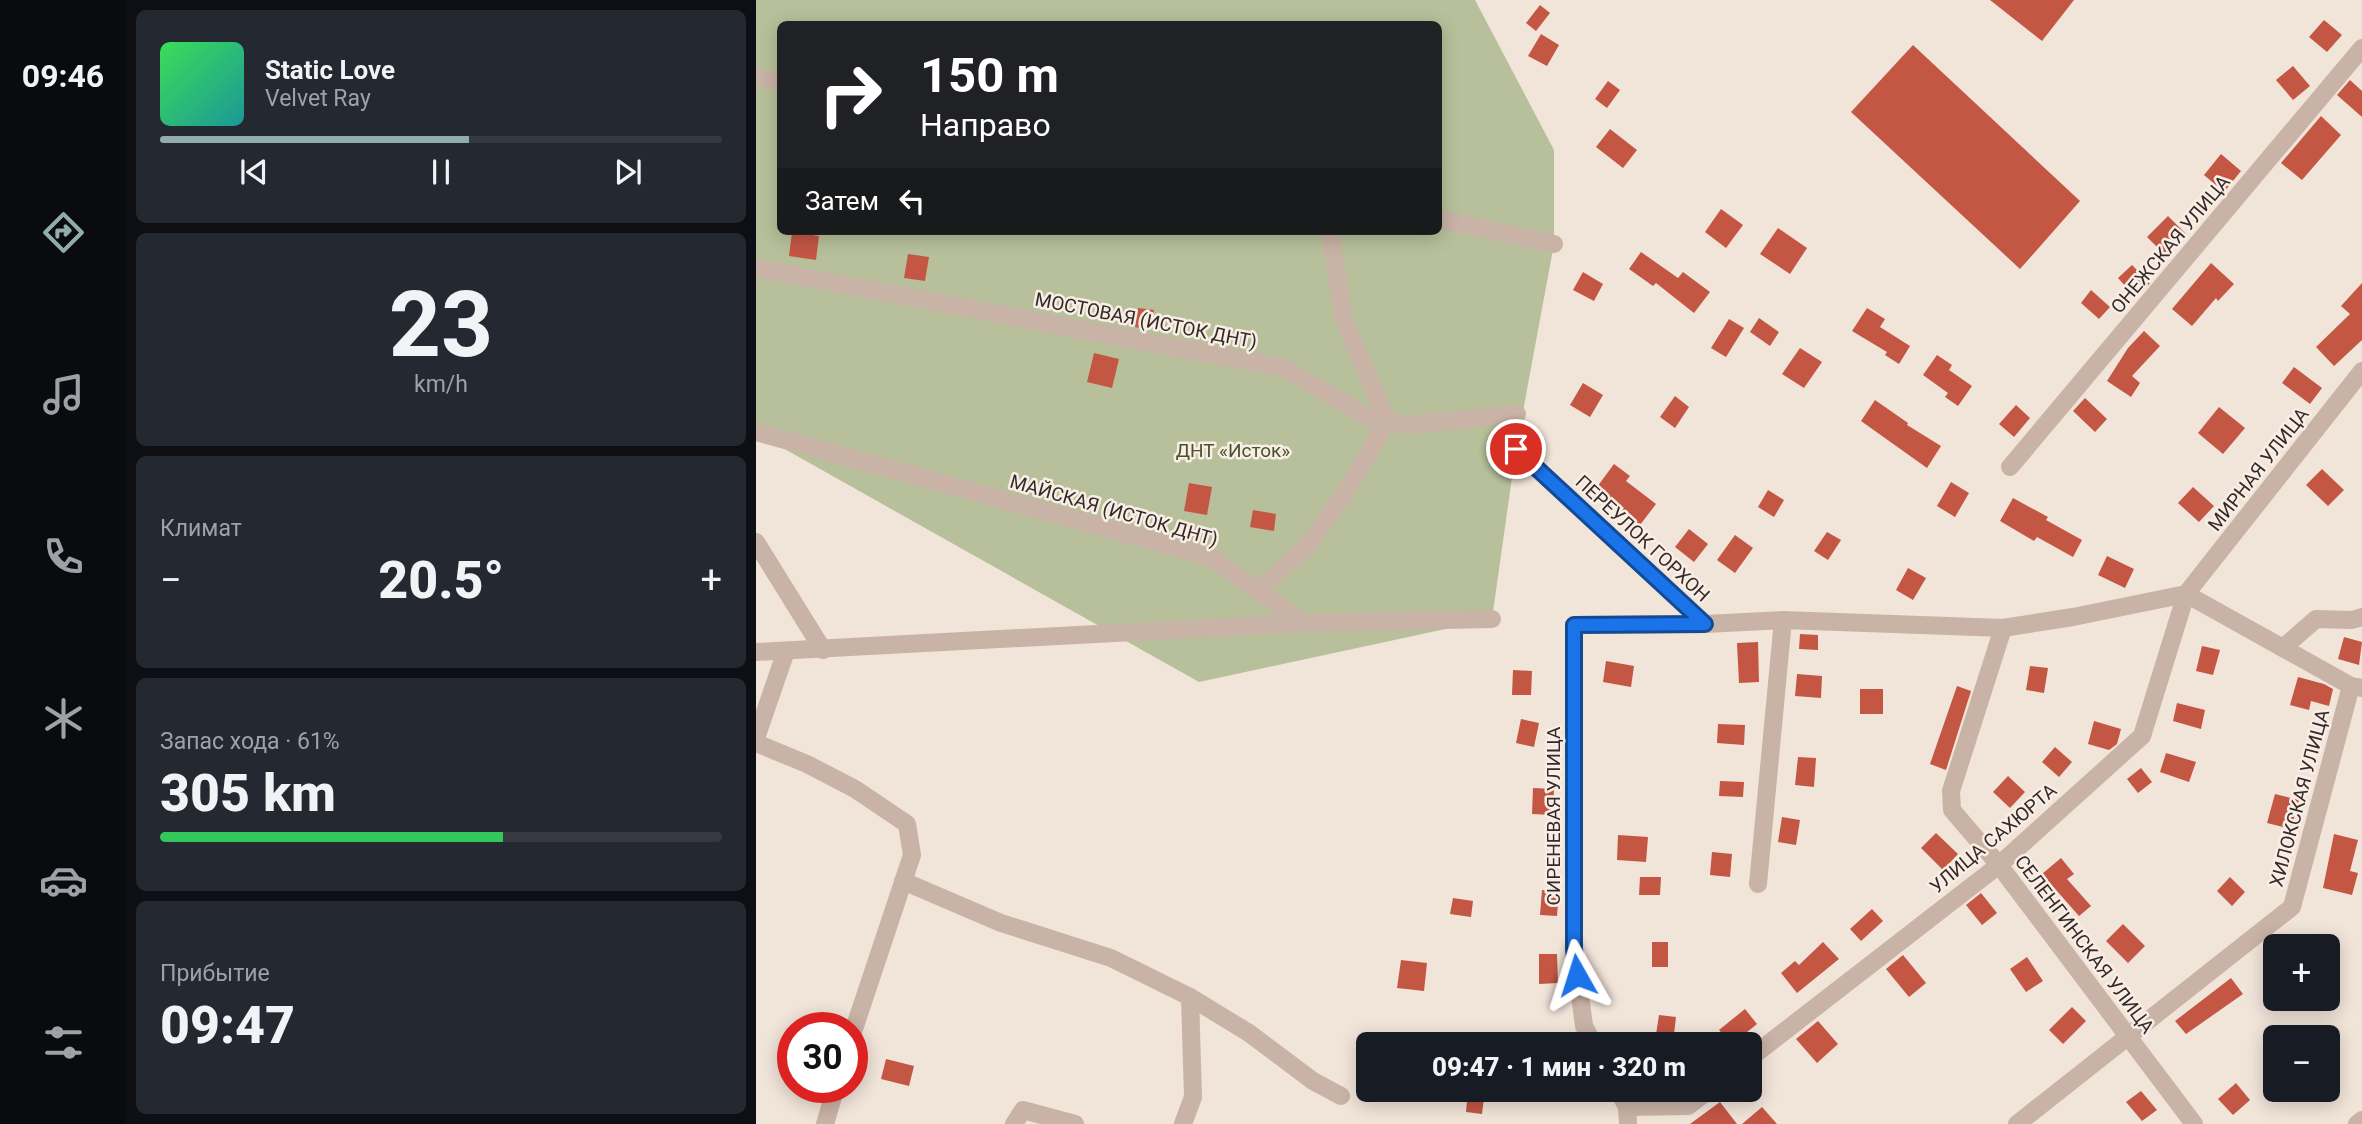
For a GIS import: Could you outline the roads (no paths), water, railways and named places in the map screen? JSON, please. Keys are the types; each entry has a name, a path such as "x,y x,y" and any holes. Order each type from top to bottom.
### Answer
{"street":[{"name":"ОНЕЖСКАЯ УЛИЦА","path":"2010,467 2362,48"},
{"path":"756,77 777,81"},
{"path":"1442,220 1554,244"},
{"path":"1258,591 1307,546 1344,495 1387,421 1343,317 1331,235"},
{"name":"МОСТОВАЯ (ИСТОК ДНТ)","path":"756,268 1284,369 1370,418 1407,425 1517,415"},
{"name":"МИРНАЯ УЛИЦА","path":"2186,594 2362,371"},
{"name":"МАЙСКАЯ (ИСТОК ДНТ)","path":"756,432 1211,557 1303,623"},
{"name":"ПЕРЕУЛОК ГОРХОН","path":"1516,449 1705,624 1783,620 2003,628 2186,594"},
{"path":"756,542 823,650"},
{"path":"2186,594 2357,687"},
{"name":"УЛИЦА САХЮРТА","path":"1762,1049 1999,865 2142,736 2186,594"},
{"path":"2284,647 2316,619 2352,620 2362,617"},
{"path":"756,652 1303,623 1492,620"},
{"path":"1758,884 1783,620"},
{"name":"СИРЕНЕВАЯ УЛИЦА","path":"1587,1032 1584,1026 1574,949 1574,625 1705,624"},
{"name":"СЕЛЕНГИНСКАЯ УЛИЦА","path":"2003,628 1951,791 1952,810 1999,865 2194,1124"},
{"path":"786,651 756,741 855,789 907,824 912,855 860,1012"},
{"name":"ХИЛОКСКАЯ УЛИЦА","path":"2017,1124 2292,907 2357,687"},
{"path":"903,881 1001,923 1111,958 1190,996 1249,1033 1313,1081 1341,1096"},
{"path":"1183,1124 1193,1097 1190,996"},
{"path":"1628,1115 1688,1106 1693,1102"},
{"path":"825,1124 831,1103"},
{"path":"1014,1124 1023,1110 1075,1124"},
{"path":"2357,1124 2362,1120"}],"park label":[{"name":"ДНТ «Исток»","path":"1233,450"}]}
